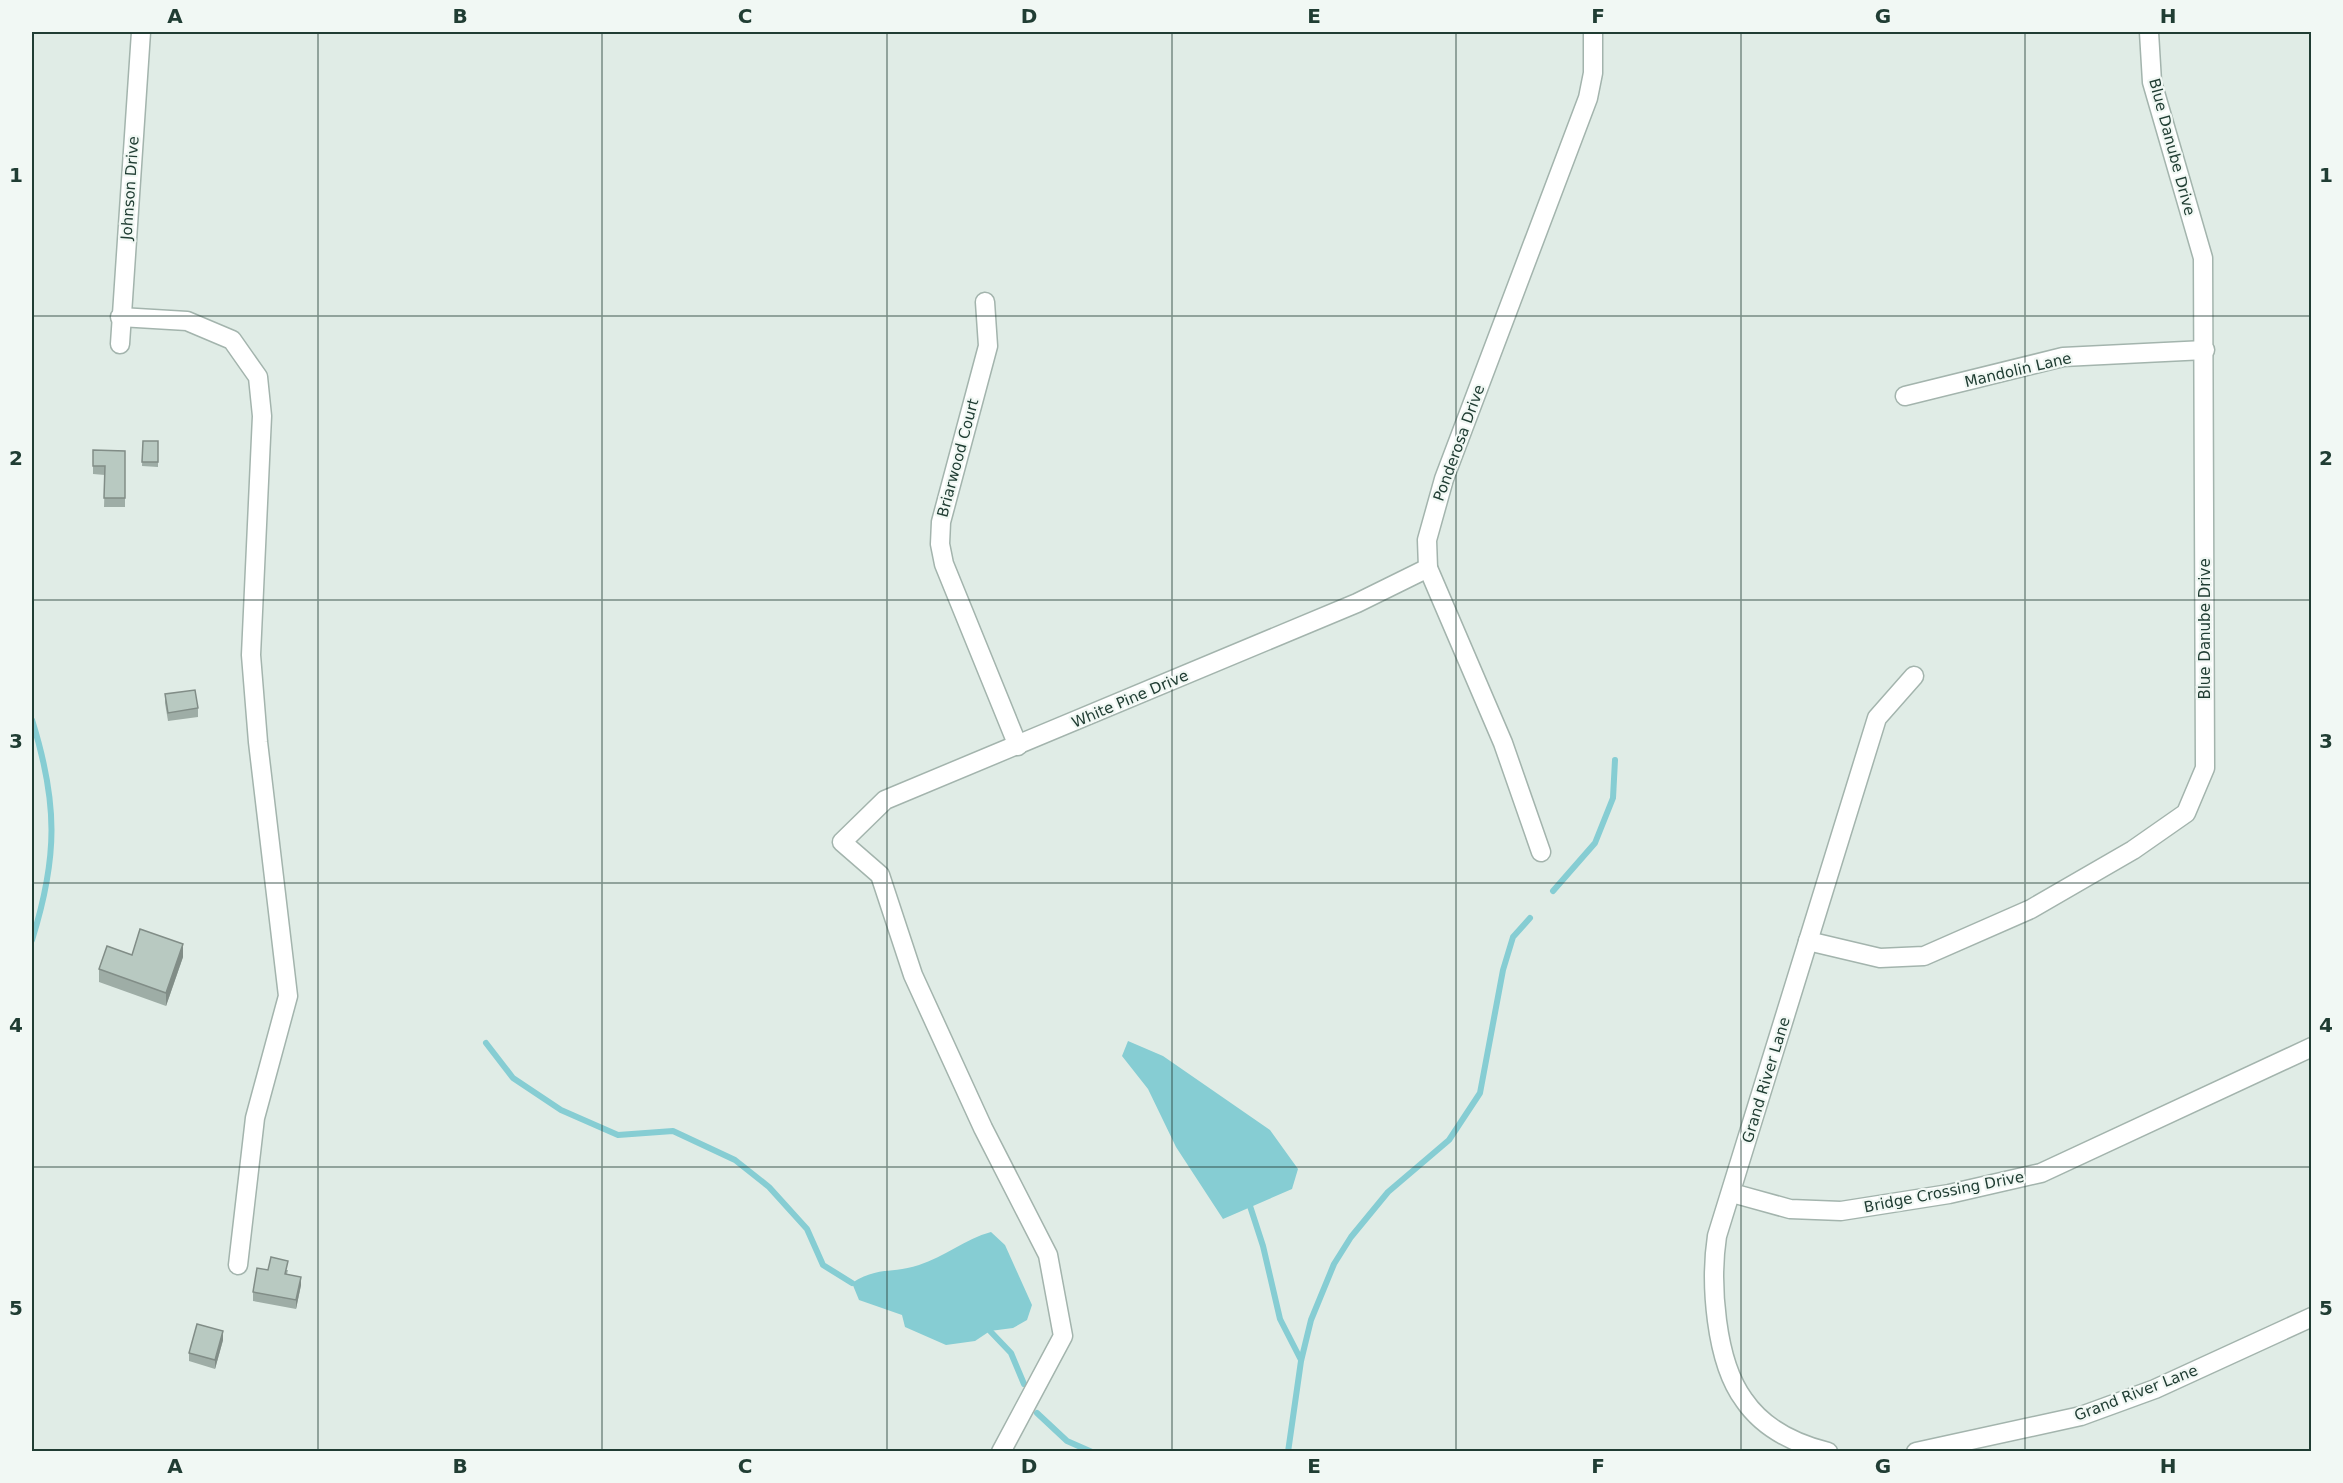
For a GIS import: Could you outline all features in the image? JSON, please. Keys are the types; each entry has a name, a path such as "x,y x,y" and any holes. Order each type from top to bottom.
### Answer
{"street":[{"name":"Johnson Drive","path":"120,344 120,317 141,32"},
{"name":"Ponderosa Drive","path":"1541,852 1503,743 1428,568 1427,540 1443,478 1588,98 1593,73 1593,32"},
{"name":"Blue Danube Drive","path":"1808,941 1880,958 1924,956 2031,909 2133,850 2186,813 2205,768 2203,258 2152,82 2149,32"},
{"name":"Briarwood Court","path":"985,302 988,346 941,522 940,544 956,597 1018,746"},
{"path":"120,317 187,321 232,340 258,377 262,416 251,655 258,742 288,996 255,1118 238,1265"},
{"name":"Mandolin Lane","path":"1905,396 2063,357 2205,350"},
{"name":"White Pine Drive","path":"1000,1452 1063,1336 1048,1256 983,1128 913,975 880,875 842,842 885,800 1357,603 1428,568"},
{"name":"Grand River Lane","path":"1828,1452 1801,1445 1768,1425 1743,1400 1726,1361 1715,1305 1714,1260 1717,1236 1877,718 1914,676"},
{"name":"Bridge Crossing Drive","path":"1732,1193 1790,1209 1841,1211 1949,1194 2041,1173 2312,1047"},
{"name":"Grand River Lane","path":"1916,1452 2081,1416 2155,1389 2312,1317"}],"water":[{"path":"1128,1041 1163,1056 1270,1130 1298,1169 1292,1189 1223,1219 1176,1147 1148,1089 1122,1056"},
{"path":"991,1232 1005,1245 1032,1305 1027,1320 1013,1328 990,1331 975,1341 946,1345 905,1327 902,1315 859,1300 852,1283 861,1278 878,1272 919,1265"}],"building":[{"path":"143,441 158,441 158,462 142,462"},
{"path":"93,450 125,451 125,498 104,498 105,466 93,466"},
{"path":"195,690 198,708 168,713 165,694"},
{"path":"140,929 183,944 166,993 99,969 107,946 132,955"},
{"path":"271,1257 288,1261 285,1274 301,1277 296,1300 253,1292 257,1268 268,1270"},
{"path":"197,1324 223,1331 215,1360 189,1353"}],"waterway":[{"path":"32,720 47,778 52,830 47,882 32,940"},
{"path":"1553,891 1595,843 1613,798 1615,760"},
{"path":"1288,1452 1301,1361 1311,1320 1334,1264 1351,1237 1388,1192 1449,1140 1480,1093 1503,970 1513,937 1530,918"},
{"path":"486,1043 513,1078 561,1110 618,1135 673,1131 735,1160 769,1187 807,1229 823,1265 852,1283"},
{"path":"1250,1206 1263,1246 1280,1319 1301,1360"},
{"path":"990,1331 1011,1353 1024,1384"},
{"path":"1037,1413 1067,1441 1092,1452"}]}
